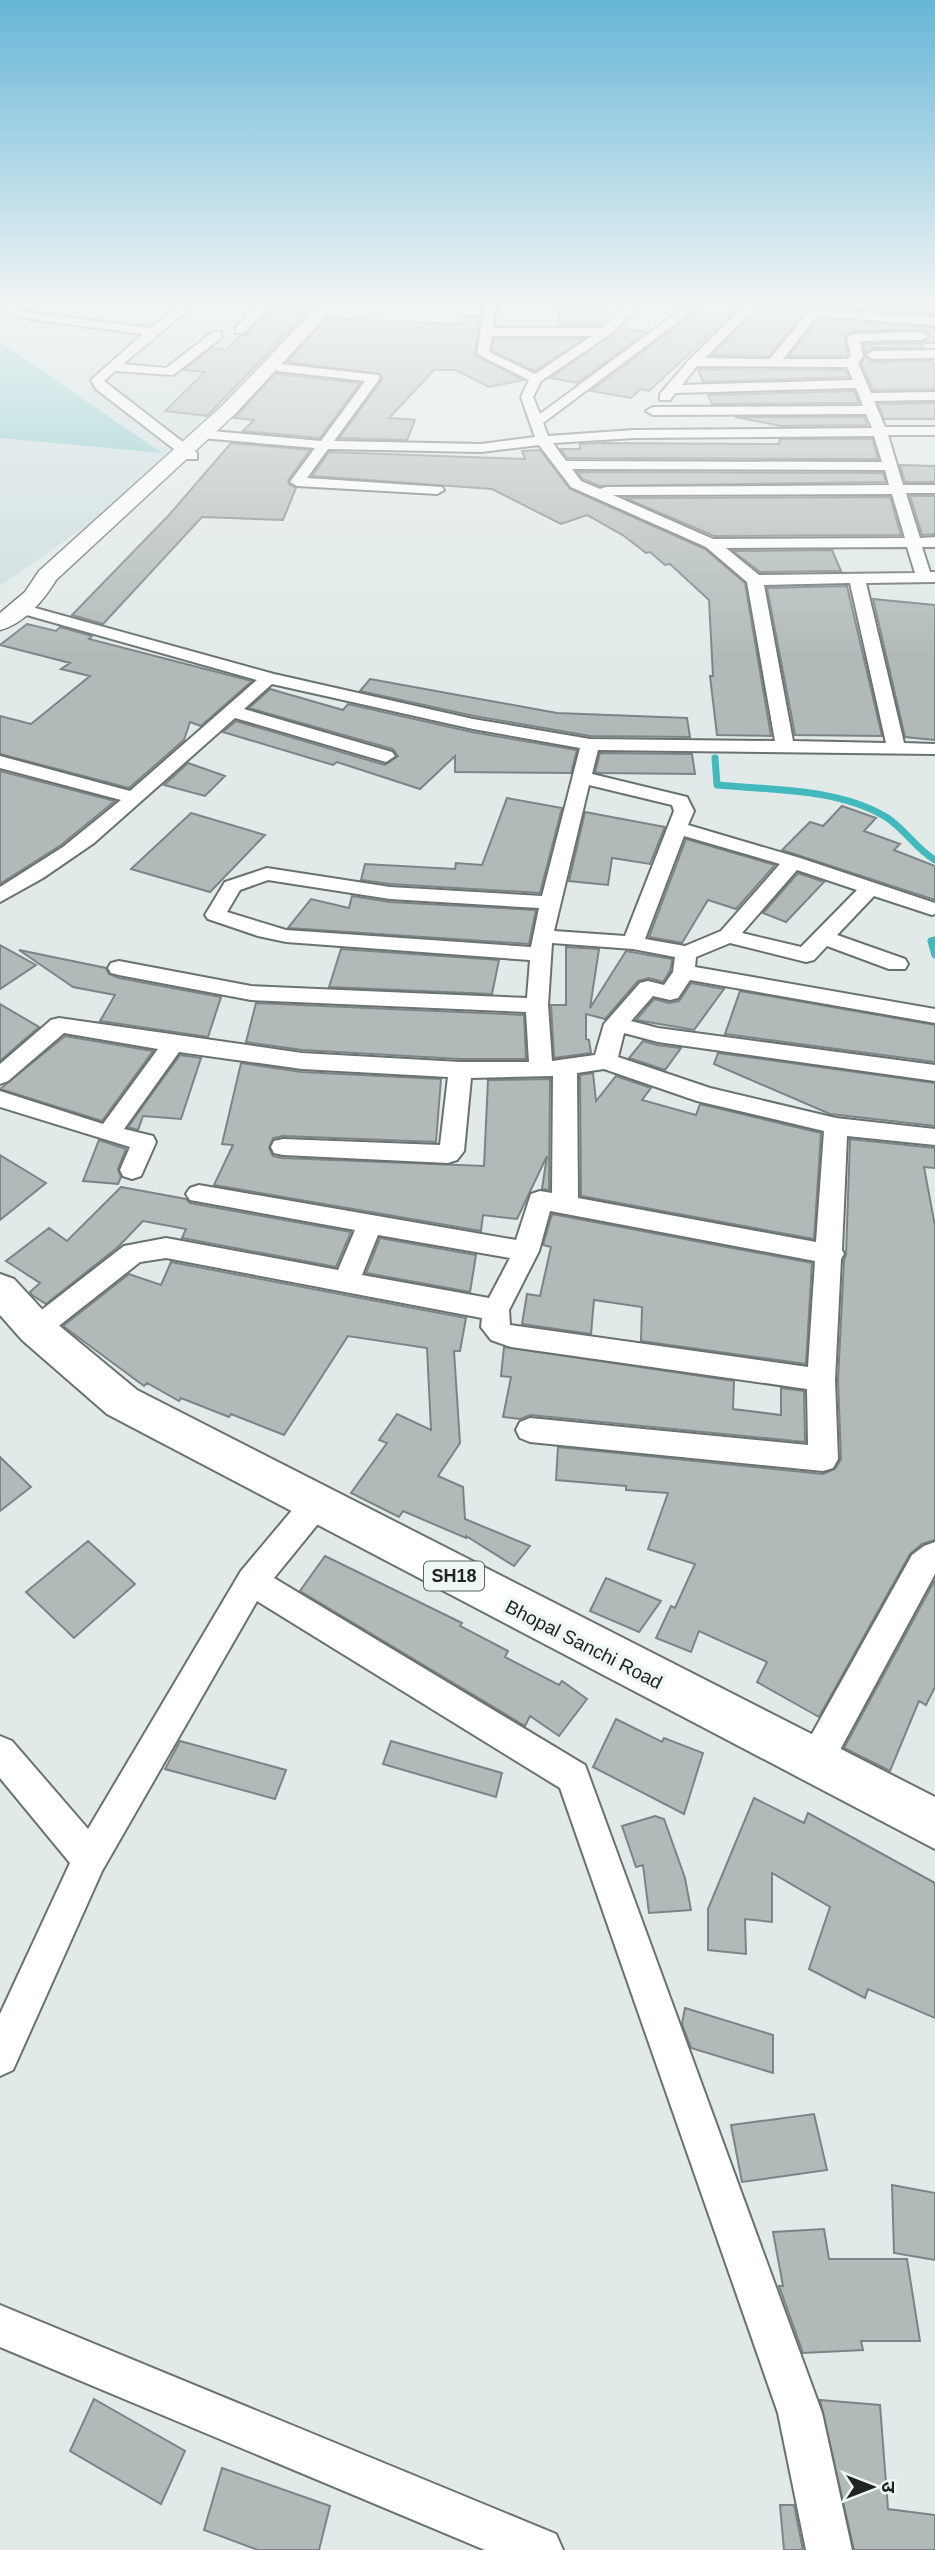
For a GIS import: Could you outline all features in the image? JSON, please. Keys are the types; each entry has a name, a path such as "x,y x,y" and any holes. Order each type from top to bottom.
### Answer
{"main road":[{"path":"0,623 22,609 43,586 61,578 97,538 223,422"},
{"name":"Bhopal Sanchi Road","path":"0,1289 36,1329 122,1402 315,1505 935,1824"}],"street":[{"path":"147,422 188,453"},
{"path":"340,422 297,482 437,490"},
{"path":"537,422 543,440 576,484 597,491 711,544 755,580 930,577 912,542 876,422"},
{"path":"634,434 644,422"},
{"path":"210,435 322,445 481,448 543,440 634,434 935,431"},
{"path":"563,464 890,466"},
{"path":"597,491 935,489"},
{"path":"711,544 935,542"},
{"path":"857,579 896,747"},
{"path":"755,580 785,746"},
{"path":"22,609 269,678 473,724 590,744 935,749"},
{"path":"0,895 53,864 107,824 269,678"},
{"path":"231,711 386,756"},
{"path":"541,1070 537,1005 541,945 584,778 590,744"},
{"path":"0,762 134,798"},
{"path":"584,778 680,801 684,811 632,943"},
{"path":"677,828 793,862 932,909"},
{"path":"605,1060 615,1024 648,988 670,993 685,963 728,936 793,862"},
{"path":"550,903 390,893 267,874 232,886 215,915 265,932 286,936 541,945 632,943 685,963 935,1016"},
{"path":"728,936 806,955 871,887"},
{"path":"823,937 897,964"},
{"path":"120,968 251,993 537,1005"},
{"path":"615,1024 658,1035 935,1073"},
{"path":"0,1076 58,1025 302,1061 460,1070 541,1070 605,1060 705,1095 836,1126 935,1138"},
{"path":"108,1134 173,1044"},
{"path":"565,1066 565,1204"},
{"path":"283,1147 448,1154 452,1151 460,1070"},
{"path":"0,1099 108,1134 144,1142 132,1170"},
{"path":"530,1430 819,1461 825,1456 821,1380 831,1254 836,1126"},
{"path":"199,1194 526,1251"},
{"path":"821,1380 510,1336 495,1327 496,1310 526,1251 540,1200 831,1254"},
{"path":"347,1280 370,1224"},
{"path":"36,1329 133,1252 166,1248 496,1310"},
{"path":"0,2057 11,2002 90,1859 252,1581 315,1505"},
{"path":"815,1762 923,1565 935,1555"},
{"path":"252,1581 573,1777 800,2413 829,2550"},
{"path":"0,1752 90,1859"},
{"path":"0,2326 540,2550"}],"shaded area":[{"path":"0,422 218,422 188,455 0,586"},
{"path":"0,422 117,422 162,453 0,438"}],"building":[{"path":"252,422 332,422 320,438 243,431"},
{"path":"351,422 414,422 407,440 339,438"},
{"path":"761,422 866,422 867,425 781,426"},
{"path":"780,439 872,439 878,459 567,458 561,449 580,449 580,444 604,443 779,444"},
{"path":"231,443 310,450 288,480 289,484 296,488 283,520 202,517 103,624 72,615 169,515"},
{"path":"540,450 570,489 705,549 745,583 771,736 717,735 710,676 713,676 709,600 670,564 665,565 650,552 646,553 624,536 587,515 561,524 492,489 312,476 329,452 525,459 522,451"},
{"path":"900,465 935,466 935,482 905,482"},
{"path":"577,472 883,473 886,482 600,486 583,479"},
{"path":"910,496 935,496 935,534 922,535"},
{"path":"890,497 901,535 714,536 625,498"},
{"path":"832,550 841,571 760,572 733,551"},
{"path":"847,586 882,736 795,735 767,588"},
{"path":"873,599 935,605 935,740 905,737"},
{"path":"27,624 56,631 60,627 92,636 89,639 252,681 201,726 190,722 184,740 129,788 0,754 0,716 31,724 90,676 61,669 70,663 0,645"},
{"path":"370,679 557,713 687,718 690,737 590,736 474,716 360,691"},
{"path":"270,689 343,710 348,704 472,732 577,750 571,773 455,772 455,756 420,789 337,762 333,765 223,732 236,721 385,765 398,756 393,749 249,708"},
{"path":"600,753 692,754 695,774 599,773 595,772"},
{"path":"188,763 225,776 205,796 164,785"},
{"path":"0,771 115,801 61,845 0,884"},
{"path":"507,798 562,808 540,893 361,880 365,864 455,869 456,863 482,865"},
{"path":"842,806 876,818 864,831 900,844 894,850 935,866 935,900 782,850 810,822 823,826"},
{"path":"585,812 665,827 650,864 612,858 608,885 569,881"},
{"path":"191,813 265,835 210,892 131,869"},
{"path":"686,839 775,865 736,909 708,900 682,943 649,937"},
{"path":"798,873 824,882 786,922 763,913"},
{"path":"352,896 390,902 536,910 529,944 288,928 311,899 349,908"},
{"path":"0,945 36,965 0,989"},
{"path":"566,947 599,949 590,1008 626,951 672,959 672,962 663,982 649,978 638,981 605,1019 586,1014 586,1039 589,1040 591,1053 554,1058 551,1005 566,1005"},
{"path":"341,949 499,960 492,994 329,987"},
{"path":"19,950 106,968 109,974 119,978 221,997 208,1037 100,1021 115,995 73,987"},
{"path":"691,983 724,989 694,1030 636,1020 654,999 669,1003 679,1001"},
{"path":"740,991 935,1025 935,1062 725,1034"},
{"path":"256,1003 524,1015 526,1059 460,1059 302,1050 246,1042"},
{"path":"0,1004 39,1027 0,1061"},
{"path":"65,1036 153,1051 102,1121 0,1089"},
{"path":"643,1041 681,1048 665,1070 629,1058"},
{"path":"718,1053 935,1083 935,1126 830,1114 714,1064"},
{"path":"180,1055 201,1058 181,1119 143,1116 138,1130 128,1127"},
{"path":"241,1063 302,1072 441,1079 436,1142 283,1136 273,1138 269,1148 273,1156 283,1158 484,1166 488,1080 550,1079 549,1190 542,1189 547,1156 517,1219 483,1215 481,1231 214,1185 233,1145 222,1144"},
{"path":"593,1073 596,1101 616,1076 651,1088 642,1100 696,1115 700,1104 821,1133 814,1239 581,1196 580,1075"},
{"path":"850,1139 935,1148 935,1168 924,1167 935,1226 935,1540 922,1544 910,1554 819,1717 757,1682 767,1662 699,1631 691,1652 656,1638 671,1606 675,1608 695,1564 648,1549 668,1493 626,1490 626,1486 556,1480 558,1447 823,1474 835,1469 841,1459 838,1380"},
{"path":"99,1140 126,1149 118,1169 121,1177 118,1184 83,1181"},
{"path":"0,1155 46,1183 0,1220"},
{"path":"121,1187 186,1199 190,1203 351,1232 336,1267 182,1238 186,1229 143,1221 118,1247 46,1304 32,1295 30,1292 40,1283 6,1261 49,1228 67,1241"},
{"path":"552,1214 812,1263 806,1364 641,1341 642,1307 594,1300 591,1334 522,1324 527,1294 540,1296 551,1247 543,1245"},
{"path":"380,1238 476,1255 470,1292 366,1273"},
{"path":"171,1262 466,1318 460,1351 454,1351 460,1443 438,1476 463,1487 465,1519 530,1546 514,1566 466,1536 403,1511 399,1517 351,1493 387,1443 379,1440 397,1414 431,1430 427,1348 348,1336 284,1435 231,1414 229,1417 181,1398 179,1401 147,1383 144,1386 63,1326 129,1274 161,1285"},
{"path":"504,1347 734,1381 733,1409 781,1415 781,1388 804,1391 805,1442 530,1415 520,1419 503,1417 511,1377 501,1376"},
{"path":"0,1457 31,1487 0,1511"},
{"path":"88,1541 135,1584 74,1638 26,1592"},
{"path":"325,1556 462,1623 460,1626 508,1651 505,1657 559,1685 562,1681 587,1699 559,1736 530,1716 525,1726 300,1591"},
{"path":"606,1578 661,1601 639,1632 590,1611"},
{"path":"935,1580 935,1687 926,1705 919,1701 890,1771 844,1748"},
{"path":"616,1719 662,1742 664,1738 703,1753 684,1814 593,1767"},
{"path":"180,1741 286,1770 275,1799 165,1769"},
{"path":"391,1741 502,1773 496,1797 383,1764"},
{"path":"754,1798 804,1823 808,1813 935,1883 935,2018 868,1989 865,1998 809,1969 830,1907 772,1873 772,1922 745,1919 746,1954 708,1950 708,1909"},
{"path":"655,1816 664,1819 685,1878 691,1910 649,1913 643,1865 636,1867 622,1826"},
{"path":"685,2008 773,2035 773,2073 691,2048 682,2024"},
{"path":"814,2114 827,2170 742,2182 731,2125"},
{"path":"892,2185 935,2193 935,2260 894,2253"},
{"path":"824,2229 829,2259 907,2259 920,2341 861,2341 863,2350 803,2353 779,2286 783,2286 773,2232"},
{"path":"94,2399 185,2451 161,2504 70,2451"},
{"path":"820,2400 880,2405 888,2509 935,2515 935,2550 854,2550"},
{"path":"222,2468 330,2506 319,2550 258,2550 204,2530"},
{"path":"780,2505 794,2505 803,2550 784,2550"}],"waterway":[{"path":"715,758 717,785 804,792 847,800 886,817 935,860"},
{"path":"935,940 931,941 935,955"}]}
